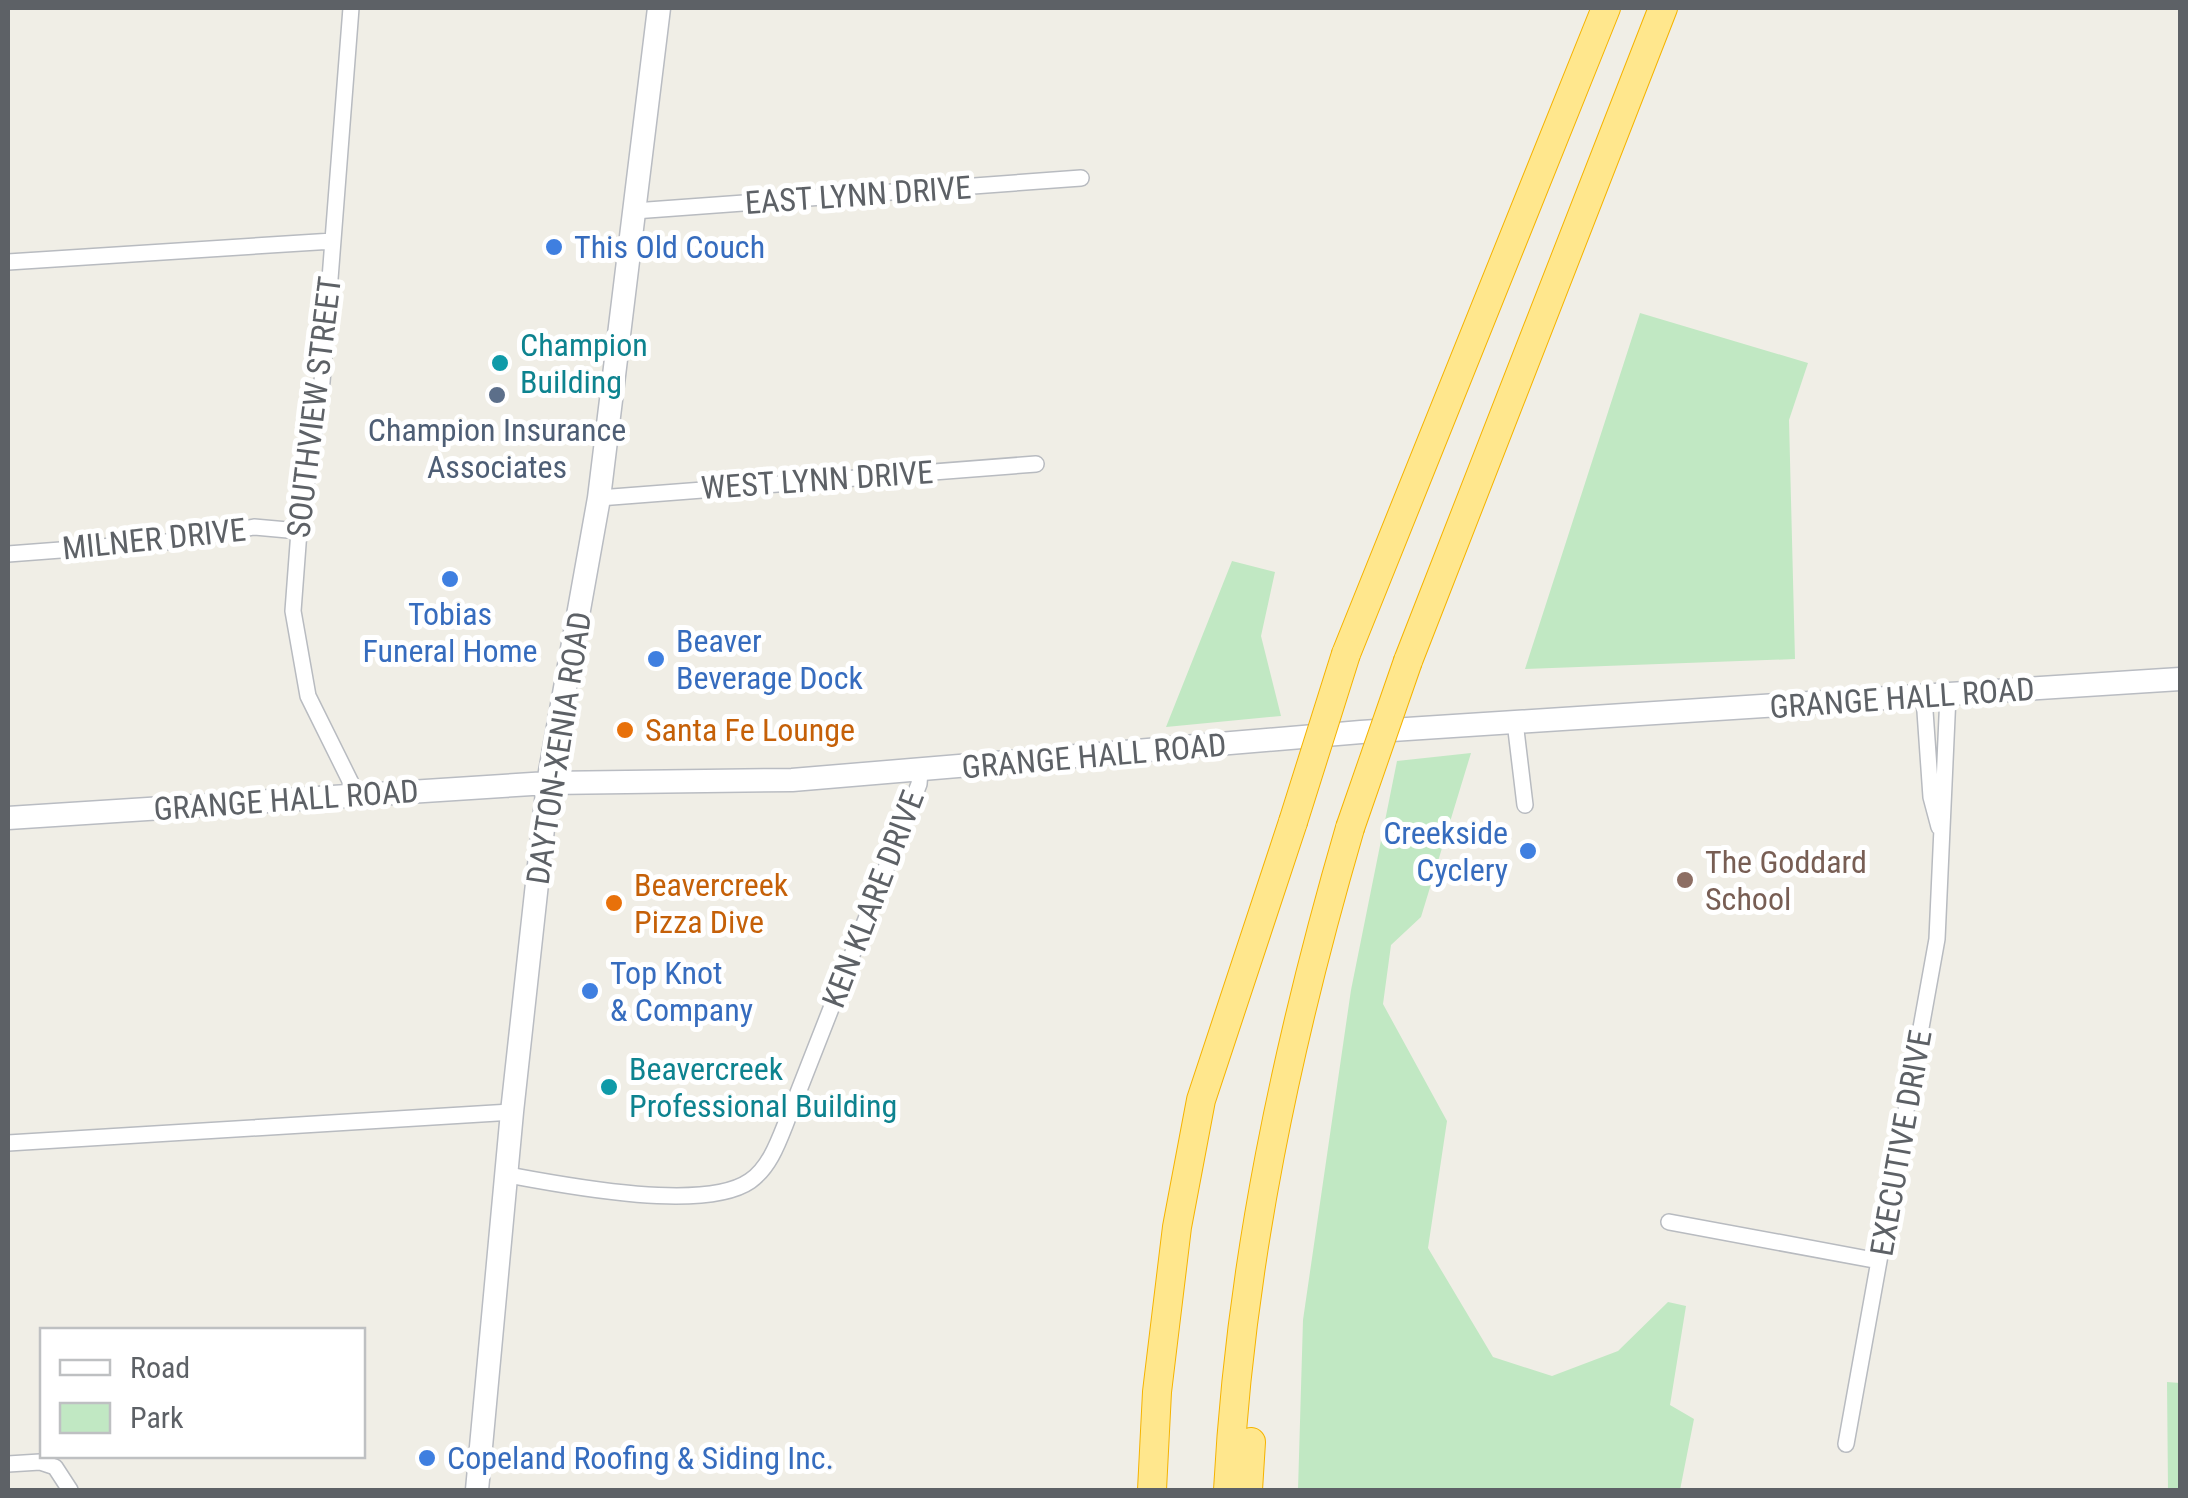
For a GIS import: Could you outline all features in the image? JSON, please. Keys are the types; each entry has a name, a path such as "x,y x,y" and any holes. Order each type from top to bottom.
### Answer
{"highway":[{"path":"1152,1490 1157,1392 1178,1228 1198,1118 1346,654 1606,8"},
{"path":"1228,1490 1239,1359 1263,1186 1322,924 1350,828 1408,660 1663,8"},
{"path":"1248,1490 1267,1253 1322,924"},
{"path":"1166,1490 1179,1348 1208,1144 1224,1058 1256,934"}],"main road":[{"name":"DAYTON-XENIA ROAD","path":"478,1490 512,1112 548,783 599,498 659,8"},
{"name":"GRANGE HALL ROAD","path":"8,818 548,783 792,780 920,772 1516,722 2180,680"}],"street":[{"name":"SOUTHVIEW STREET","path":"352,8 322,382 300,531 293,611 308,696 357,795"},
{"name":"EAST LYNN DRIVE","path":"634,211 1081,178"},
{"path":"8,262 332,242"},
{"name":"WEST LYNN DRIVE","path":"599,498 1036,464"},
{"name":"MILNER DRIVE","path":"8,554 180,541 254,527 300,531"},
{"name":"EXECUTIVE DRIVE","path":"1936,696 1931,797 1943,841"},
{"name":"EXECUTIVE DRIVE","path":"1846,1444 1937,938 1943,841 1936,696"},
{"path":"1516,722 1525,805"},
{"name":"KEN KLARE DRIVE","path":"508,1175 555,1184 690,1195 733,1190 754,1178 770,1157 792,1108 919,784 920,772"},
{"path":"8,1142 512,1112"},
{"path":"1669,1222 1880,1260"},
{"path":"8,1464 40,1462 64,1475 70,1490"}],"green space":[{"path":"1640,313 1808,363 1789,420 1795,659 1525,669"},
{"path":"1232,561 1275,572 1261,636 1281,716 1166,727"},
{"path":"1471,753 1421,917 1391,945 1383,1004 1447,1121 1428,1248 1493,1357 1552,1376 1618,1351 1668,1302 1686,1306 1670,1405 1694,1419 1680,1490 1298,1490 1303,1320 1351,990 1397,761"},
{"path":"2167,1382 2180,1383 2180,1490 2168,1490"}],"place":[{"name":"This Old Couch","path":"554,247"},
{"name":"Champion Building","path":"500,363"},
{"name":"Champion Insurance Associates","path":"497,395"},
{"name":"Tobias Funeral Home","path":"450,579"},
{"name":"Beaver Beverage Dock","path":"656,659"},
{"name":"Santa Fe Lounge","path":"625,730"},
{"name":"Creekside Cyclery","path":"1528,851"},
{"name":"The Goddard School","path":"1685,880"},
{"name":"Beavercreek Pizza Dive","path":"614,903"},
{"name":"Top Knot & Company","path":"590,991"},
{"name":"Beavercreek Professional Building","path":"609,1087"},
{"name":"Copeland Roofing & Siding Inc.","path":"427,1458"}]}
